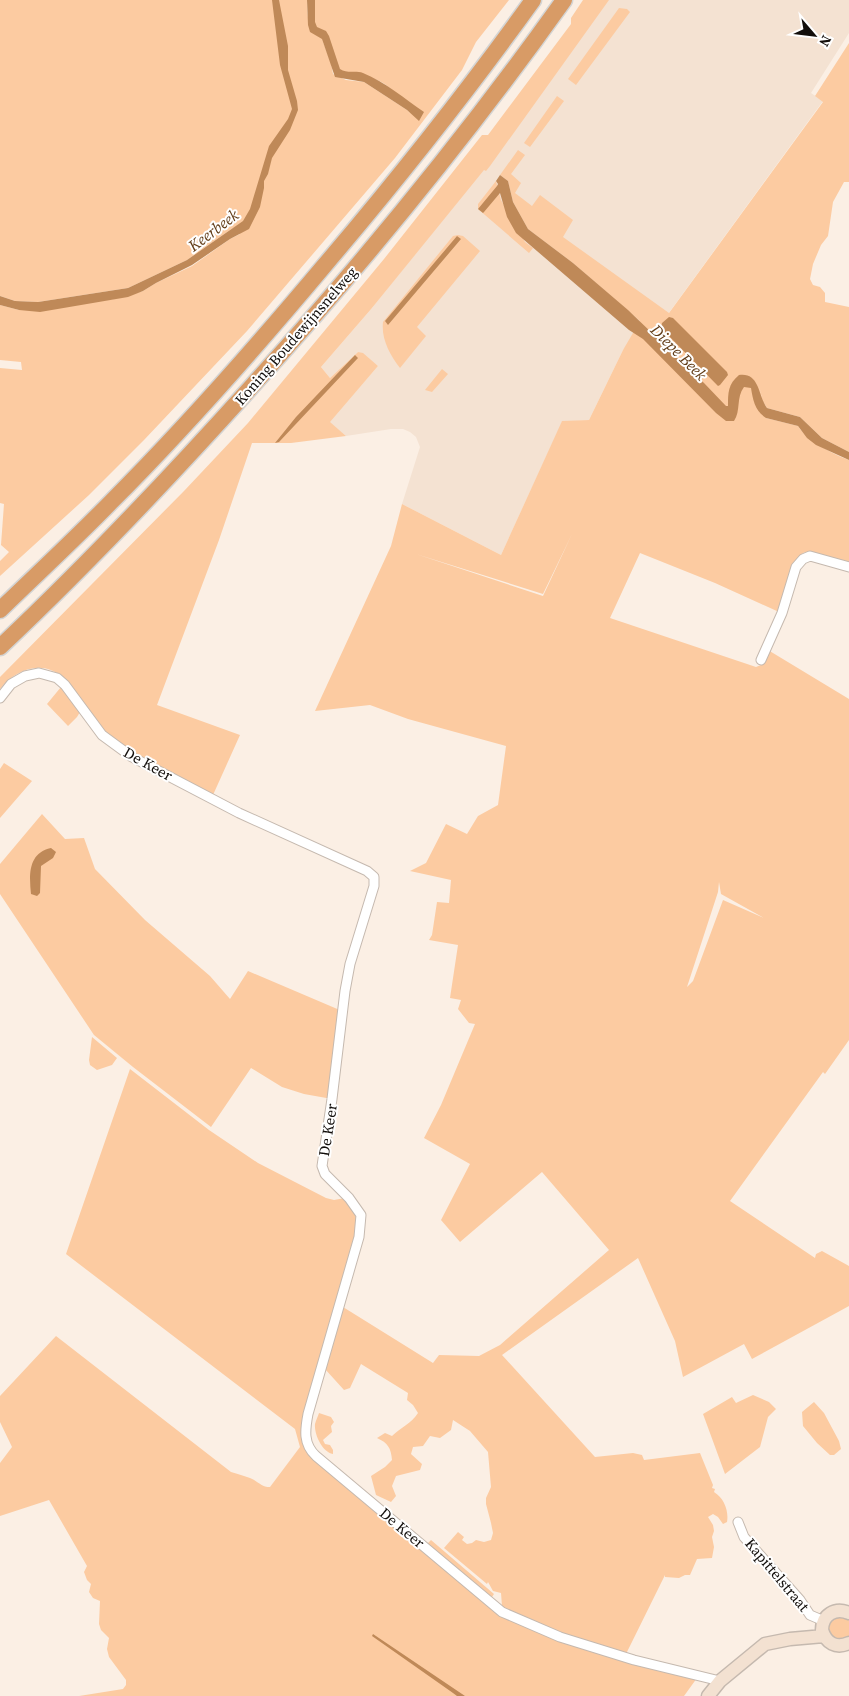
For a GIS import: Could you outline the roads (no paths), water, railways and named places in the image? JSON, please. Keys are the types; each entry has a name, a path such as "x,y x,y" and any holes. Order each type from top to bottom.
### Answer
{"highway":[{"name":"Koning Boudewijnsnelweg","path":"0,610 118,496 268,334 391,186 506,38 533,0"},
{"name":"Koning Boudewijnsnelweg","path":"0,647 132,516 201,443 299,333 410,202 527,52 564,0"}],"street":[{"path":"761,660 782,613 798,563 810,556 849,567"},
{"name":"De Keer","path":"0,698 11,684 25,676 39,673 57,678 65,685 102,735 132,757 239,814 367,871 374,877 374,886 350,964 345,991 322,1166 323,1171 349,1198 361,1215 359,1237 308,1414 305,1433 308,1447 316,1456 502,1612 560,1637 634,1660 720,1682"},
{"name":"Kapittelstraat","path":"738,1522 744,1537 823,1628"},
{"path":"847,1608 832,1612 826,1617 823,1628 833,1645 839,1646 849,1643"},
{"path":"708,1696 720,1682 765,1644 790,1639 823,1628"}],"water label":[{"name":"Keerbeek","path":"213,230"},
{"name":"Diepe Beek","path":"679,352"}]}
